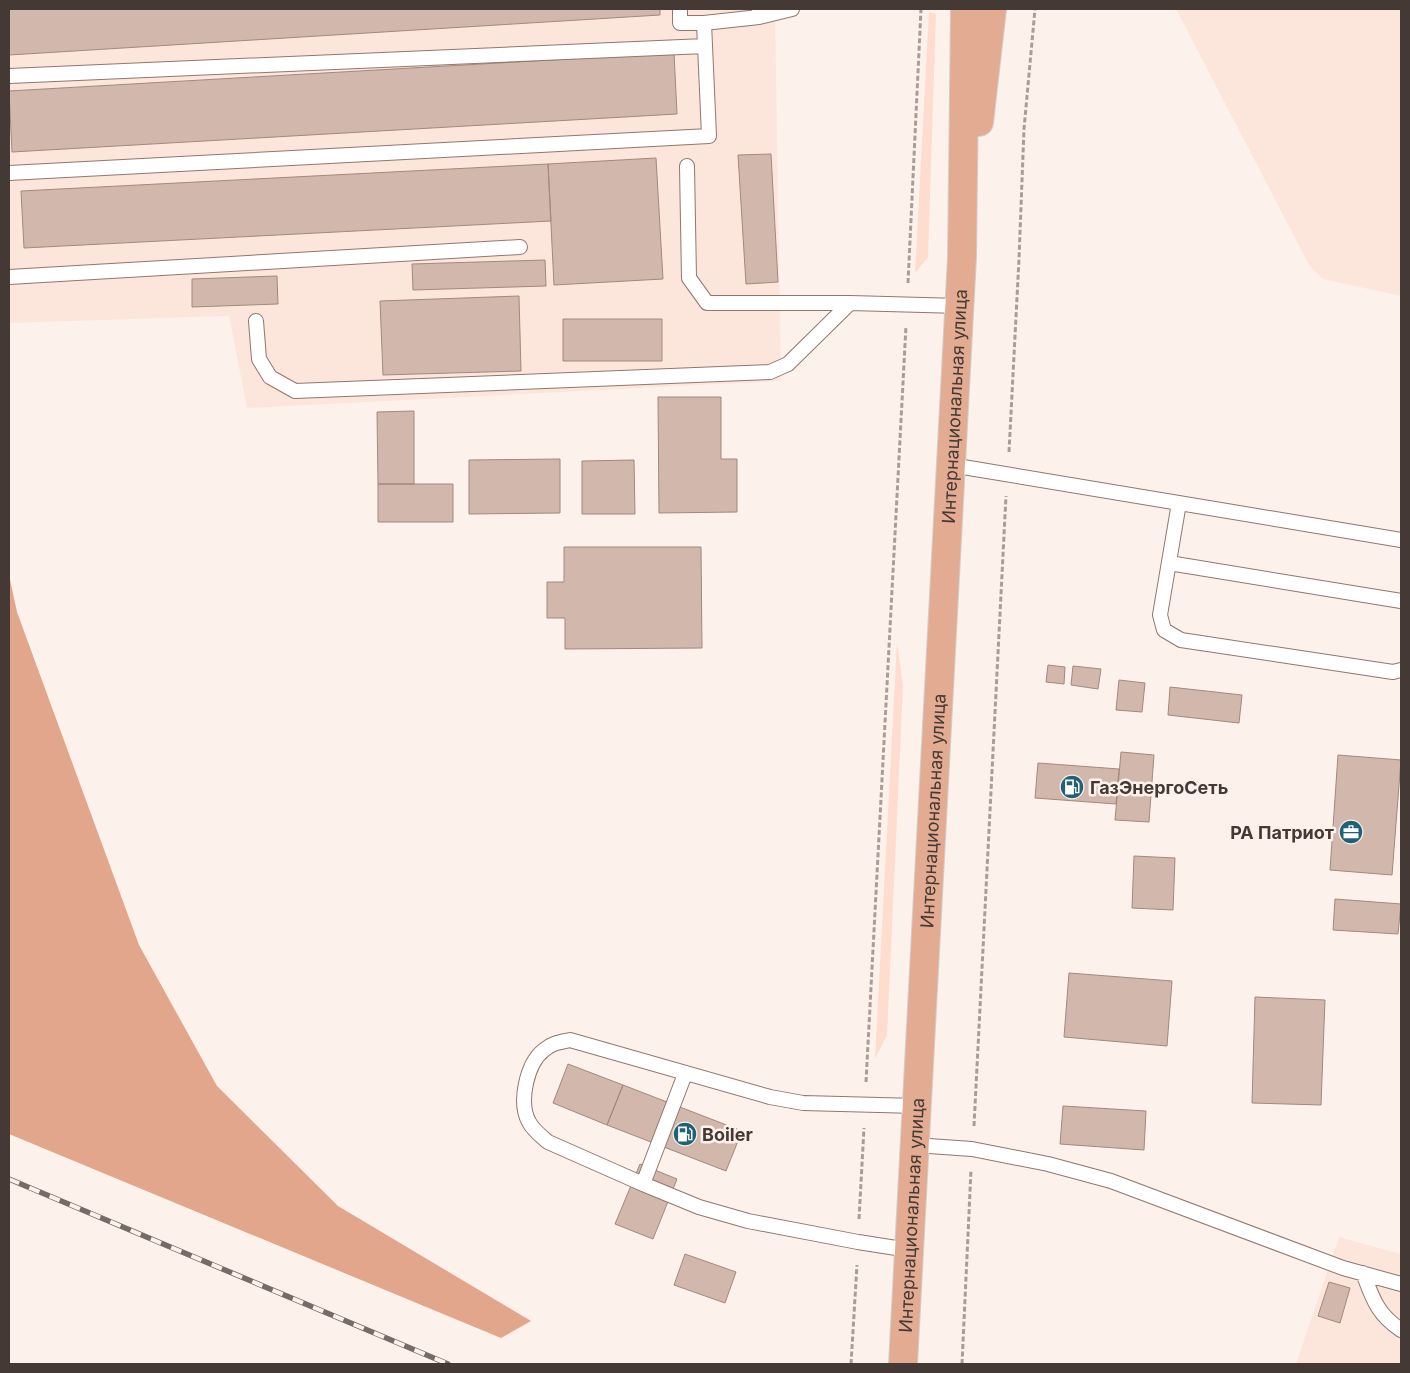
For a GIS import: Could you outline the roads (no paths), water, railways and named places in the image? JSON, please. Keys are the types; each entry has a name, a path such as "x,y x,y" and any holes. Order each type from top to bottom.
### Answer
{"main road":[{"name":"Интернациональная улица","path":"903,1364 960,306 965,9"},
{"name":"Интернациональная улица","path":"962,257 992,9"}],"lane":[{"path":"680,9 680,23 704,23 792,9"},
{"path":"9,173 709,136 704,23"},
{"path":"9,76 705,46"},
{"path":"687,166 689,278 707,303 850,303 960,306"},
{"path":"9,277 520,247"},
{"path":"256,321 259,359 270,377 295,391 770,372 788,364 850,303"},
{"path":"951,465 1401,540"},
{"path":"1179,503 1160,615 1164,630 1181,640 1392,672 1401,670"},
{"path":"1169,563 1401,601"},
{"path":"909,1250 748,1221 699,1207 548,1142 528,1122 524,1104 525,1087 534,1061 554,1043 570,1040 770,1097 803,1103 917,1106"},
{"path":"643,1184 685,1074"},
{"path":"914,1144 972,1149 1048,1164 1111,1181 1343,1268 1401,1284"},
{"path":"1363,1274 1377,1308 1391,1324 1401,1330"}],"railway":[{"path":"9,1179 448,1364"}],"place":[{"name":"ГазЭнергоСеть","path":"1072,787"},
{"name":"РА Патриот","path":"1351,832"},
{"name":"Boiler","path":"685,1134"}]}
